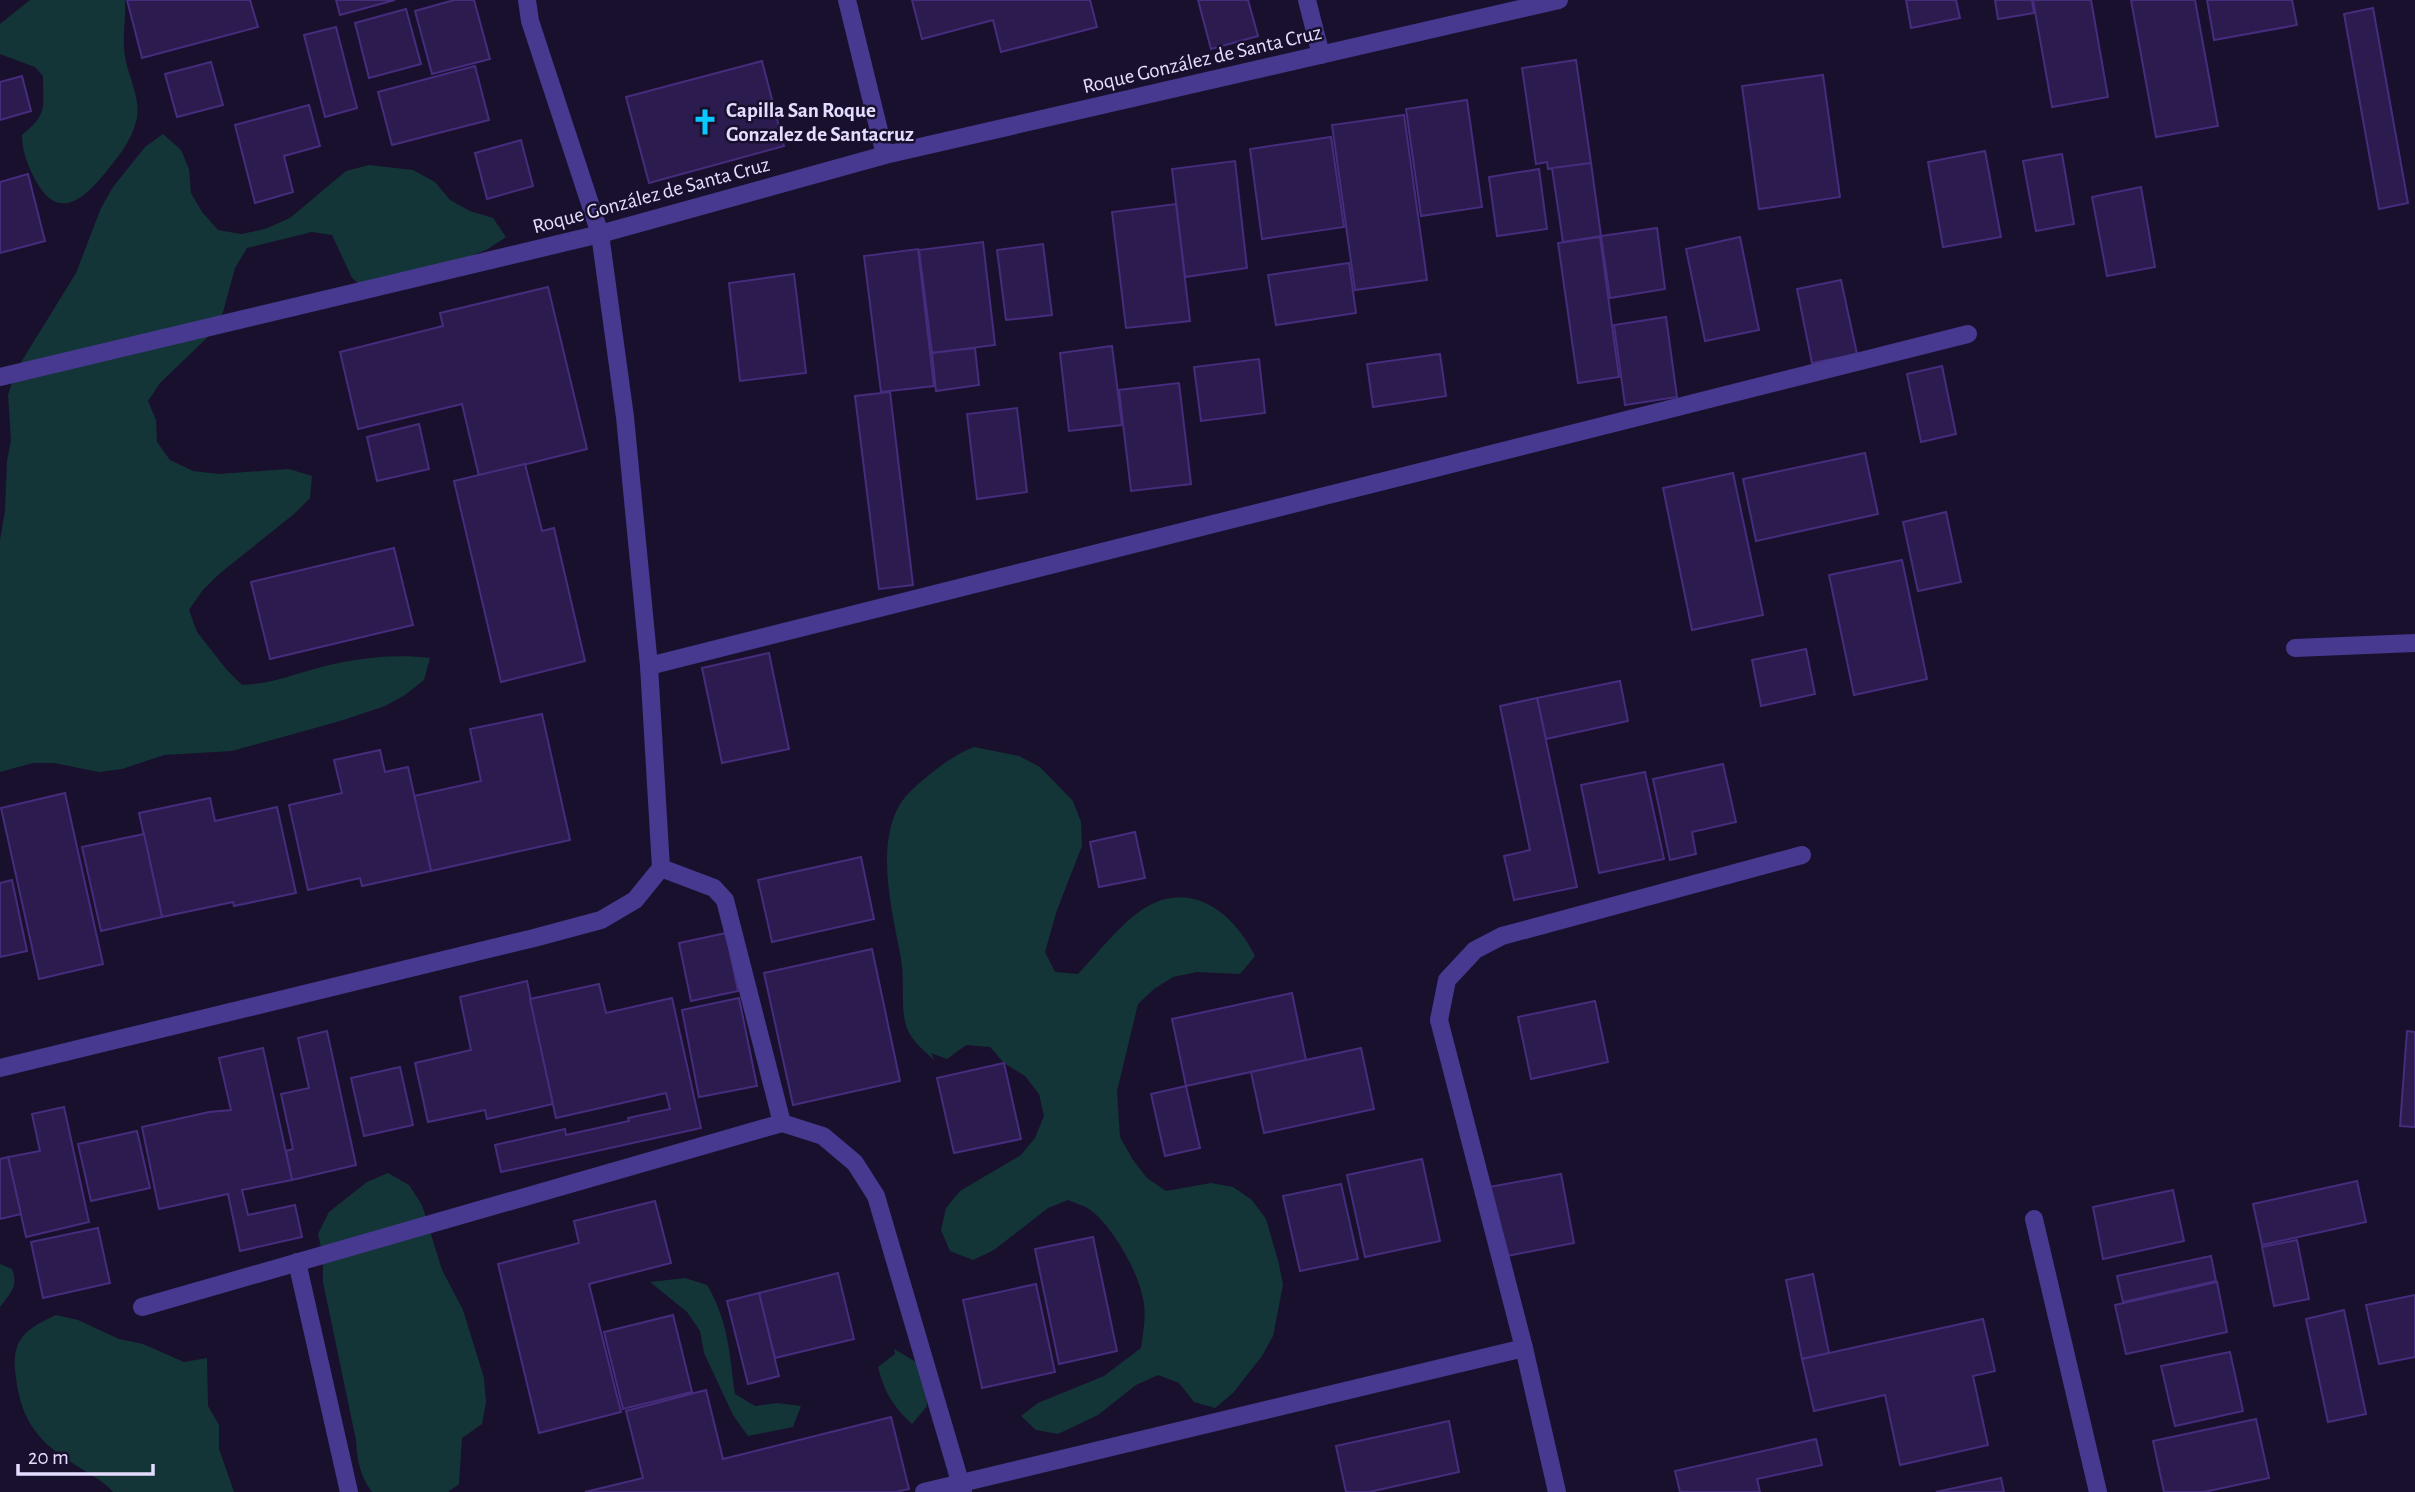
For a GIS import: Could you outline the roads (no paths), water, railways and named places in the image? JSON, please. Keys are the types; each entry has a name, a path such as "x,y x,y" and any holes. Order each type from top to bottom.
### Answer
{"street":[{"path":"0,1068 601,920 635,900 661,868 649,666 625,417 600,234 530,20 527,0"},
{"path":"846,0 886,155"},
{"path":"1307,0 1321,55"},
{"name":"Roque González de Santa Cruz","path":"0,377 600,234 886,155 1559,0"},
{"path":"649,666 1968,334"},
{"path":"2295,648 2415,643"},
{"path":"1557,1492 1524,1348 1440,1020 1447,980 1475,950 1502,936 1802,855"},
{"path":"661,868 713,888 725,900 782,1123"},
{"path":"142,1307 782,1123 823,1136 855,1163 876,1196 962,1488"},
{"path":"2034,1219 2098,1492"},
{"path":"297,1262 349,1492"},
{"path":"924,1492 962,1488 1524,1348"}],"place":[{"name":"Capilla San Roque Gonzalez de Santacruz","path":"705,122"}]}
